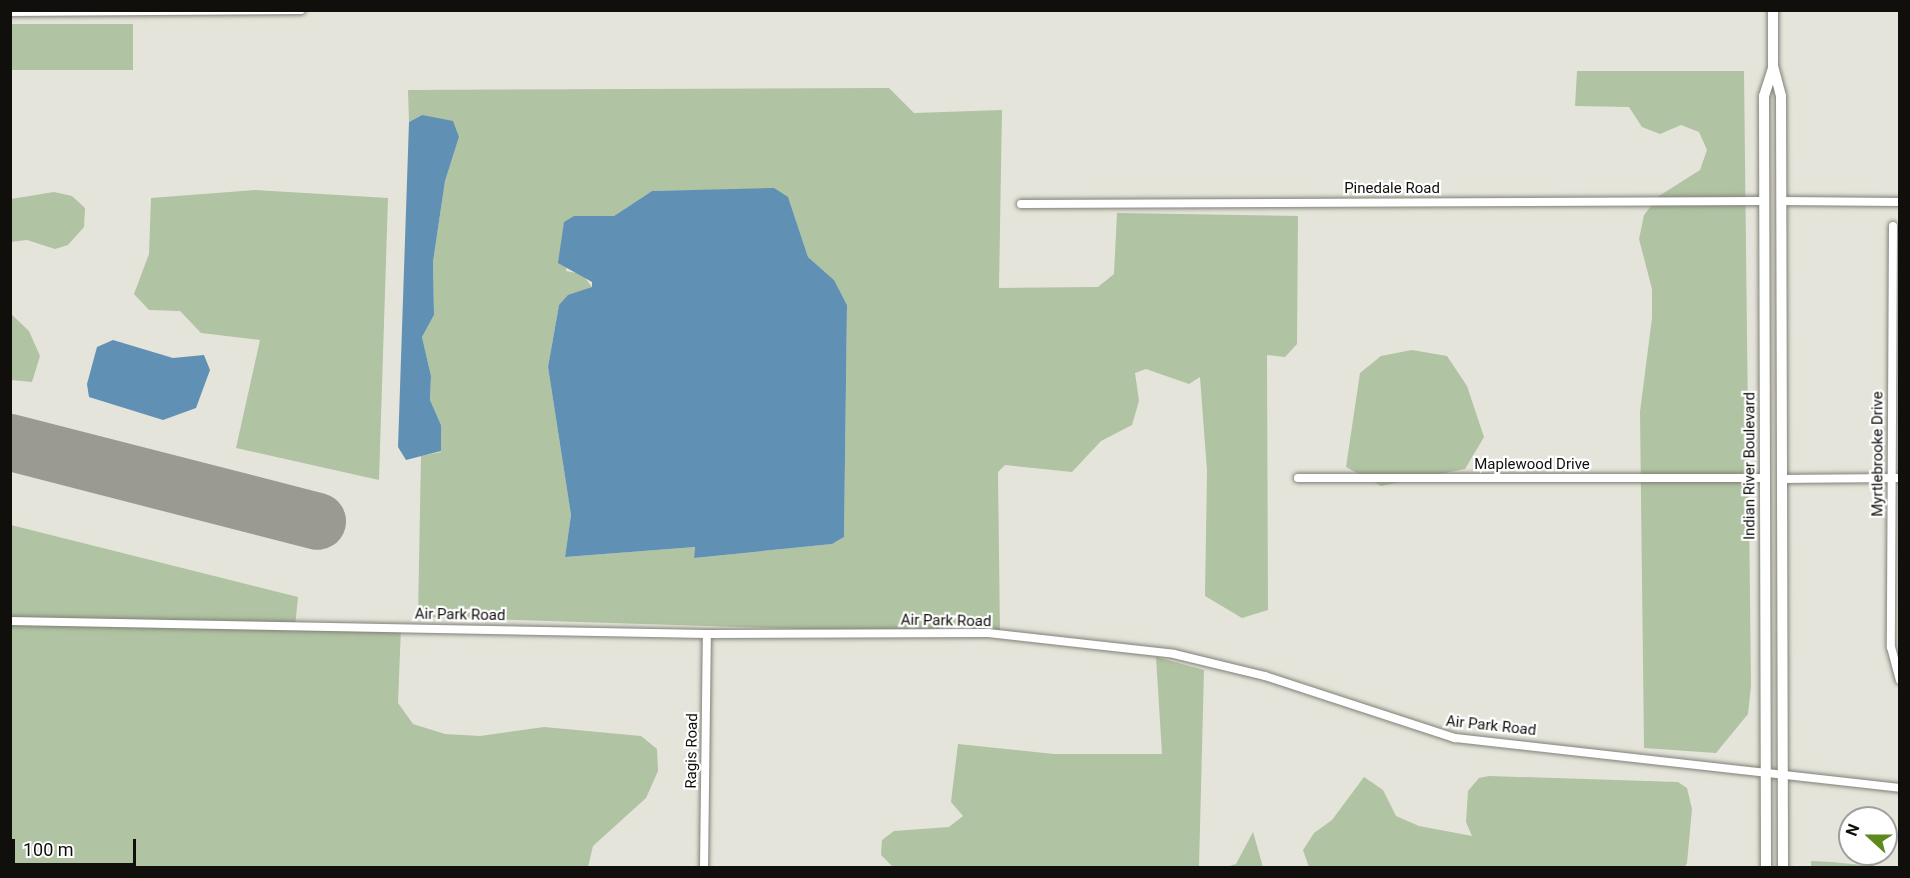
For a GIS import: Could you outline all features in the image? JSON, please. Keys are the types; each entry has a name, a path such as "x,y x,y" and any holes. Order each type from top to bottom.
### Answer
{"main road":[{"name":"Indian River Boulevard","path":"1773,10 1773,66 1781,96 1783,867"},
{"name":"Indian River Boulevard","path":"1766,867 1764,96 1773,66"},
{"path":"1765,455 1782,479"},
{"path":"1765,478 1782,501"}],"street":[{"path":"10,12 302,10"},
{"name":"Pinedale Road","path":"1021,204 1764,201"},
{"path":"1781,201 1899,202"},
{"name":"Myrtlebrooke Drive","path":"1893,226 1896,281 1896,478 1891,647 1899,680"},
{"name":"Maplewood Drive","path":"1298,478 1765,478"},
{"path":"1782,479 1896,478"},
{"name":"Air Park Road","path":"10,621 706,634 988,633 1174,654 1265,676 1455,738 1766,769 1899,788"},
{"name":"Ragis Road","path":"704,867 706,634"}],"green space":[{"path":"11,24 133,24 133,70 11,70"},
{"path":"1577,71 1744,71 1751,686 1748,714 1716,753 1644,748 1640,412 1652,318 1652,289 1639,239 1644,215 1659,196 1700,170 1707,150 1699,132 1681,125 1660,134 1642,127 1629,107 1575,106"},
{"path":"889,88 914,113 1002,110 999,288 1098,287 1114,274 1117,213 1298,216 1297,344 1285,357 1267,355 1268,610 1242,618 1205,596 1207,471 1200,377 1189,384 1146,369 1135,373 1139,401 1132,425 1101,441 1072,472 1005,465 998,472 1000,635 418,617 421,456 441,452 441,425 430,400 431,376 422,337 434,315 433,262 445,181 459,137 422,115 409,122 408,90","holes":["774,189 788,198 808,257 834,280 847,305 844,537 832,544 694,558 695,547 565,557 571,515 548,367 559,305 592,287 582,274 566,271 574,216 614,216 652,191"]},
{"path":"255,190 388,198 379,480 236,448 260,340 201,333 180,311 149,310 134,294 149,254 151,198"},
{"path":"54,192 72,196 85,208 84,227 68,245 55,249 27,240 11,242 11,199"},
{"path":"10,313 29,331 40,356 32,382 11,380"},
{"path":"1412,350 1447,356 1467,386 1484,437 1465,469 1381,486 1346,467 1360,373 1381,356"},
{"path":"11,525 298,597 295,627 401,627 398,703 413,724 445,734 480,736 544,727 641,736 657,749 658,771 646,798 593,846 588,867 11,868"},
{"path":"1156,657 1204,670 1199,867 894,868 881,855 882,840 894,831 949,827 963,816 951,802 958,744 1054,754 1162,754"},
{"path":"1489,776 1678,782 1687,788 1692,809 1687,863 1684,868 1309,867 1303,850 1314,833 1332,820 1364,777 1383,790 1396,816 1419,826 1472,836 1466,822 1468,791 1479,778"},
{"path":"1253,832 1263,867 1226,867 1236,864"},
{"path":"1811,861 1838,863 1838,866 1882,867 1811,867"}],"water":[{"path":"422,115 453,121 459,137 445,181 433,262 434,315 422,337 431,376 430,400 441,425 441,451 406,460 398,447 409,122"},
{"path":"774,188 788,197 808,257 834,280 847,305 844,537 832,544 694,558 695,547 565,557 571,515 548,367 559,305 568,295 592,287 592,282 558,263 564,222 574,216 614,216 652,191"},
{"path":"113,340 173,358 204,355 210,370 196,408 163,420 89,397 87,384 97,347"}],"runway":[{"path":"10,442 317,521"}]}
